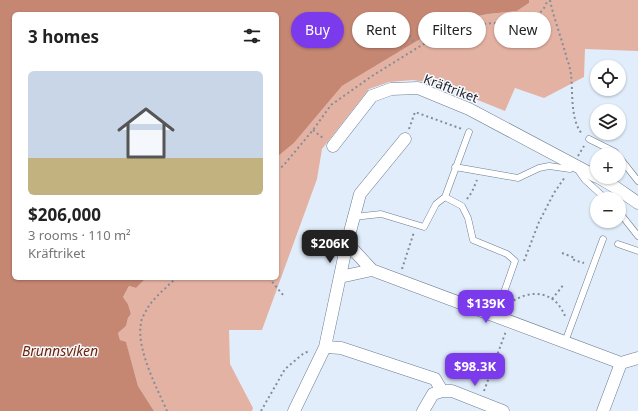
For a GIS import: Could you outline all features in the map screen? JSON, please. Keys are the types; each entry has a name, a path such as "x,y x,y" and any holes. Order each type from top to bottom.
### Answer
{"street":[{"name":"Kräftriket","path":"333,146 372,96 391,89 418,88 469,108 572,166 590,174"},
{"path":"294,411 324,337 329,311 340,277 360,194 405,139"},
{"name":"Kräftriket","path":"610,184 638,203"},
{"path":"347,243 372,270 496,315 621,363 638,358"},
{"path":"340,277 372,270"},
{"path":"324,337 341,348 435,379 442,391"},
{"path":"603,411 621,363"},
{"path":"423,411 433,394 452,390 504,411"}],"lane":[{"path":"354,217 382,214 424,227 436,204 445,196 469,132"},
{"path":"589,139 607,148"},
{"name":"Kräftriket","path":"456,167 518,178 538,168 549,166 572,166 598,192"},
{"path":"626,166 638,181"},
{"path":"445,196 462,206 468,218 474,240 507,254 515,261 496,315"},
{"path":"626,221 638,236"},
{"path":"565,342 603,239"},
{"path":"618,244 638,251"}],"path":[{"path":"524,262 540,222 554,193 589,139 581,133 576,123 572,98 571,73 565,48 552,13 549,0"},
{"path":"279,169 283,166 313,130 331,106 372,76 422,45 437,37 463,27 492,23 515,23 530,21 536,18 549,0"},
{"path":"410,36 414,43"},
{"path":"405,139 415,112 469,132"},
{"path":"462,206 472,192 482,172"},
{"path":"399,280 416,225"},
{"path":"562,253 575,258 574,260 593,266"},
{"path":"167,411 148,368 142,346 141,323 153,300 174,280"},
{"path":"271,280 283,295"},
{"path":"552,299 563,285"},
{"path":"510,296 508,302 521,297 540,294 550,297 557,303 571,327"},
{"path":"480,402 510,321"},
{"path":"261,411 285,369 324,337"}],"shaded area":[{"path":"529,0 638,0 638,51 585,49 584,77 544,98 515,88 505,111 438,84 413,80 389,82 369,89 322,149 317,179 262,330 229,330 230,364 253,408 252,411 154,411 138,386 126,343 120,340 118,333 126,326 128,318 131,314 128,304 123,297 129,286 136,288 144,280 279,280 279,155 294,143 342,86 405,48 410,48 410,45 418,40 418,48 486,48 486,14 494,13 494,48 551,48 551,12 507,12 517,11 529,3"}],"water":[{"name":"Brunnsviken","path":"0,0 529,0 529,3 517,11 494,12 494,13 486,14 486,12 418,12 418,40 410,45 410,12 352,12 352,48 405,48 342,86 294,143 279,155 279,12 12,12 12,280 144,280 136,288 129,286 123,297 128,304 131,314 128,318 126,326 118,333 120,340 126,342 138,386 154,411 0,411"}]}
